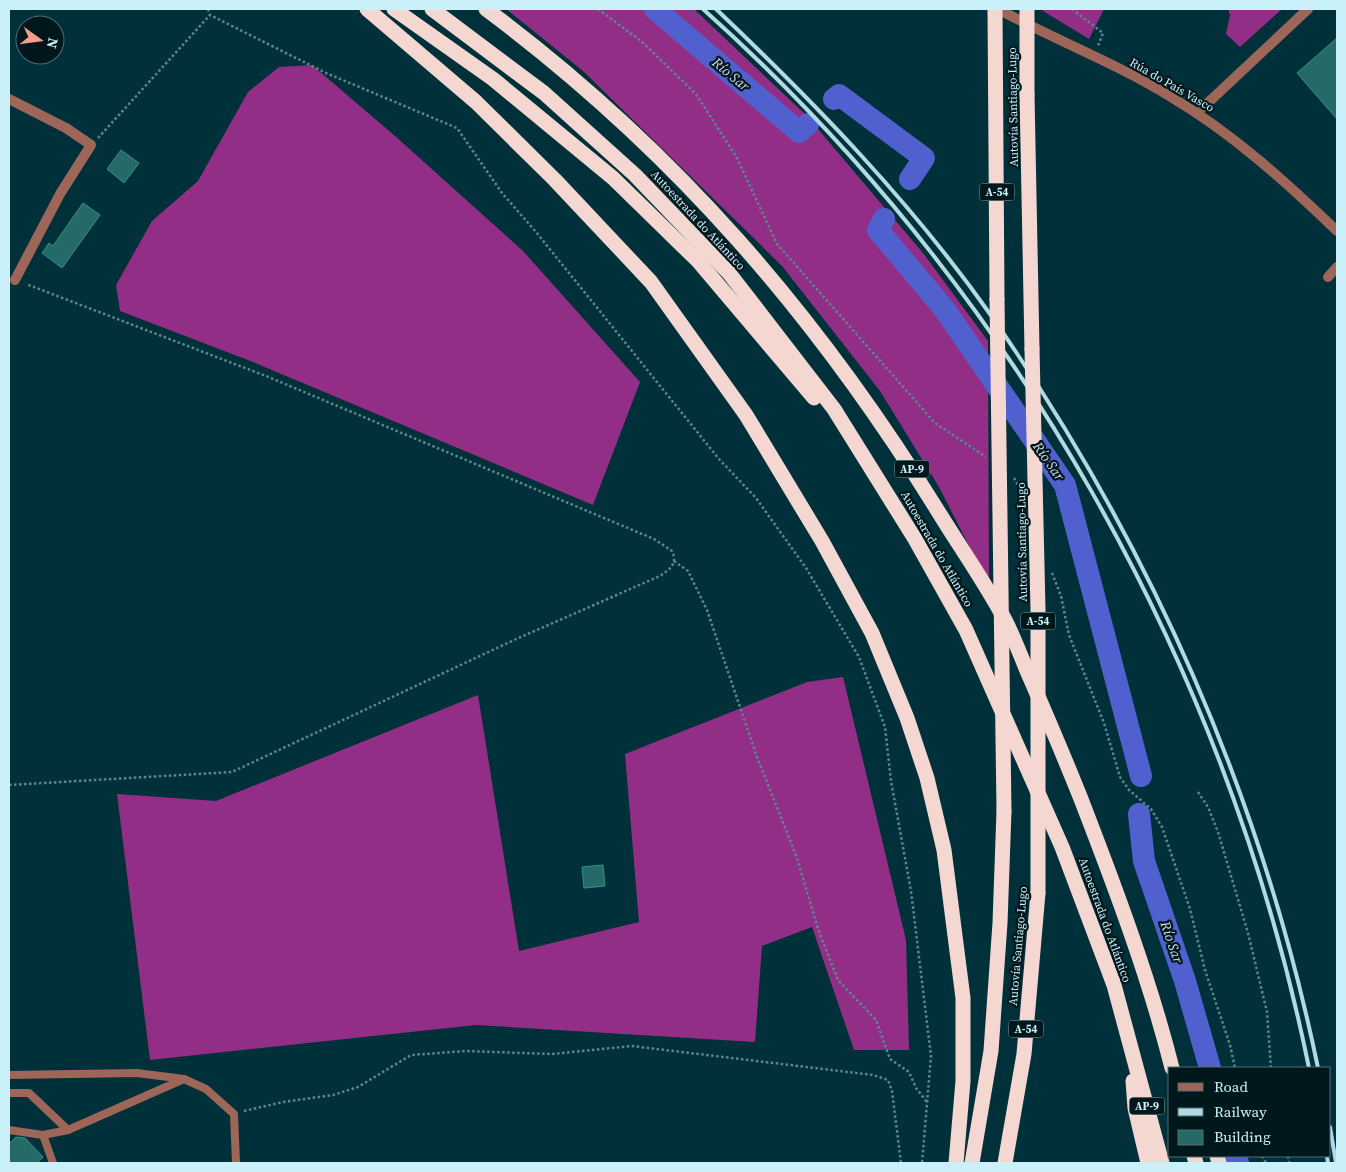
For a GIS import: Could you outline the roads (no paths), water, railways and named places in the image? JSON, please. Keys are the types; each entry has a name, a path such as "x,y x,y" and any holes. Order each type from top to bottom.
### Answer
{"highway":[{"path":"367,9 482,109 555,180 651,282 746,415 822,541 872,633 910,727 927,778 944,850 963,998 963,1081 956,1163"},
{"path":"394,9 493,79 613,178 698,261 860,452"},
{"name":"Autoestrada do Atlántico","path":"432,9 544,94 635,175 734,281 834,409 915,539 966,630 1062,847 1114,984 1162,1163"},
{"name":"Autoestrada do Atlántico","path":"486,9 579,83 706,202 786,295 835,357 904,455 1005,620 1063,752 1144,971 1172,1067"},
{"name":"Autovía Santiago-Lugo","path":"972,1163 991,1051 1000,923 1004,811 997,299 996,9"},
{"name":"Autovía Santiago-Lugo","path":"1006,1163 1024,1054 1038,893 1038,609 1027,94 1027,9"},
{"path":"1166,1043 1180,1067"},
{"path":"1132,1049 1135,1108 1148,1163"}],"street":[{"name":"Rúa do País Vasco","path":"996,9 1094,56 1197,113 1233,138 1337,230"},
{"path":"1197,113 1308,9"},
{"path":"9,99 66,128 92,145 60,194 15,280"},
{"path":"1328,277 1337,268"}],"lane":[{"path":"9,1076 137,1072 184,1079 206,1089 234,1114 236,1163"},
{"path":"9,1130 42,1135 68,1130 184,1079"},
{"path":"9,1093 29,1093 68,1130"},
{"path":"42,1135 53,1163"}],"waterway":[{"name":"Río Sar","path":"655,9 799,132 808,124"},
{"name":"Río Sar","path":"834,99 839,95 924,158 910,179"},
{"name":"Río Sar","path":"884,219 878,230 945,310 1065,485 1141,776"},
{"name":"Río Sar","path":"1139,814 1144,861 1185,981 1210,1067"},
{"name":"Río Sar","path":"1236,1157 1238,1163"}],"railway":[{"path":"703,9 814,117 916,234 1009,359 1091,490 1162,628 1223,770 1272,917 1309,1067"},
{"path":"716,9 825,117 928,232 990,314 1047,400 1100,489 1149,581 1193,674 1232,770 1265,868 1294,967 1318,1067"},
{"path":"1331,1133 1336,1163"},
{"path":"1327,1157 1328,1163"}]}
